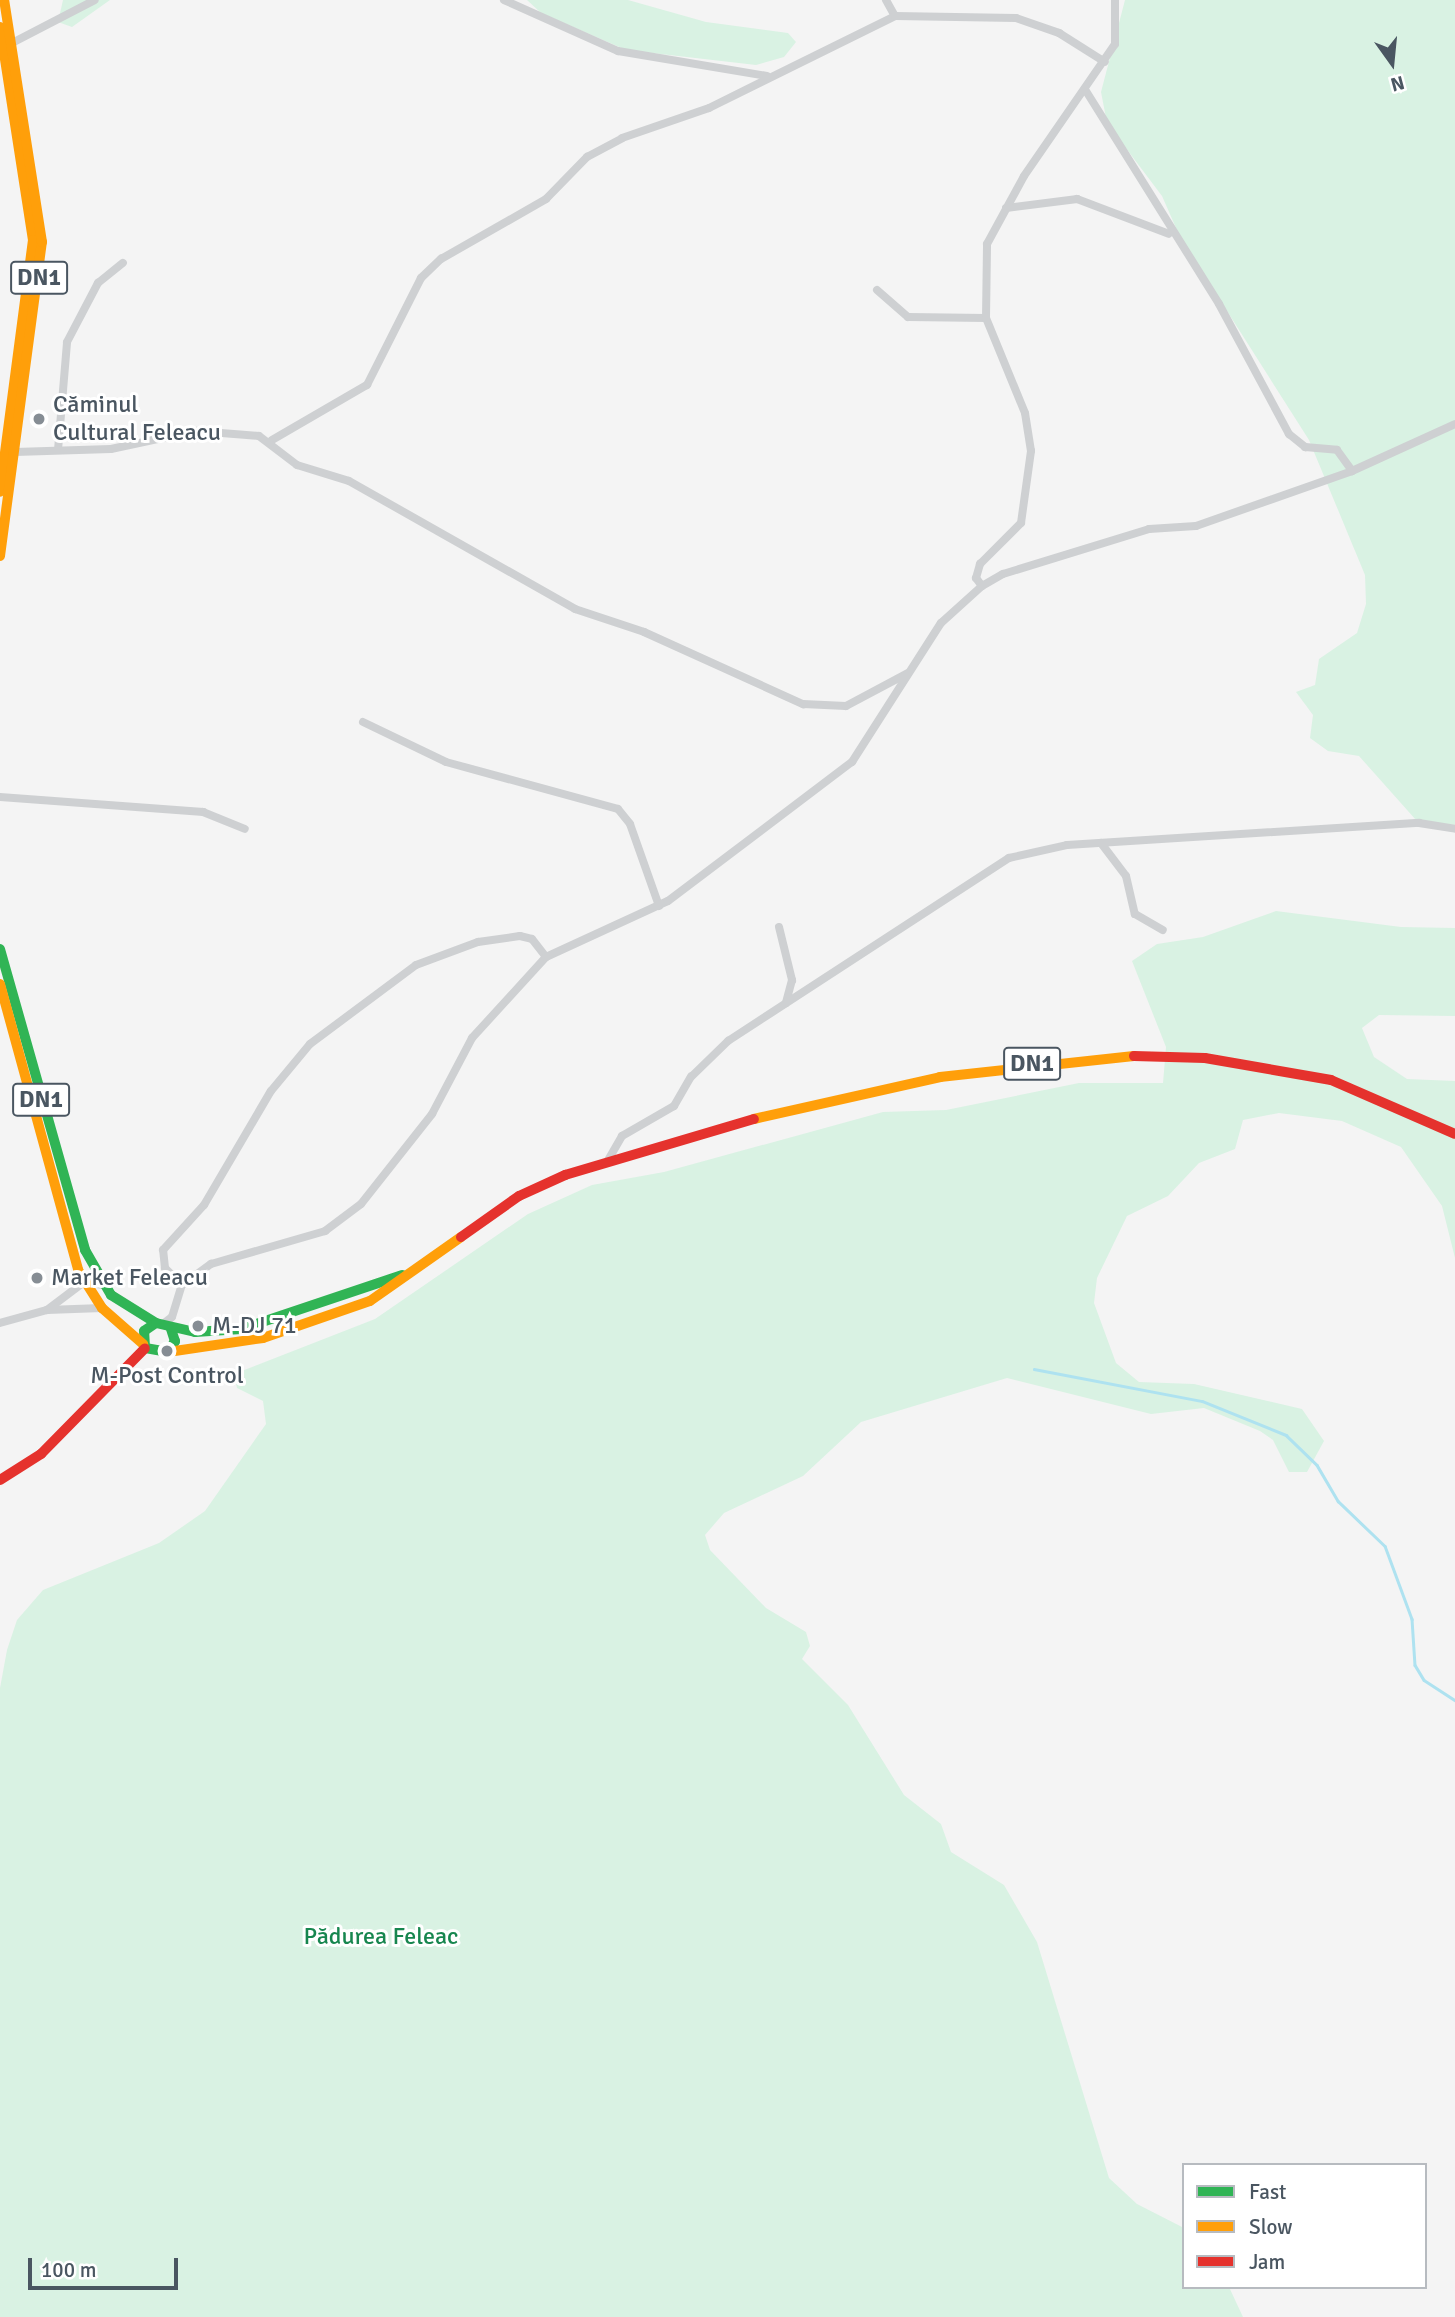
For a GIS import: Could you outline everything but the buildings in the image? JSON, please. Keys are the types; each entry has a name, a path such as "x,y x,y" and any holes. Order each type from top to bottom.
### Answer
{"main road":[{"name":"DN1","path":"0,556 42,242 4,0"},
{"name":"DN1","path":"0,27 33,240 0,492"},
{"name":"DN1","path":"0,949 80,1232 103,1285 122,1305 164,1325 207,1333 258,1325 406,1274"},
{"name":"DN1","path":"0,984 84,1282 102,1308 144,1346 168,1352 286,1332 370,1301 519,1196 607,1162 861,1092 1118,1055 1218,1059 1331,1080 1455,1133"},
{"path":"0,1480 41,1454 144,1346 144,1331 164,1325 175,1341 168,1352"}],"street":[{"path":"12,43 95,0"},
{"path":"504,0 618,51 767,76"},
{"path":"886,0 895,16"},
{"path":"982,586 976,578 981,564 1021,523 1031,451 1025,413 986,318 987,244 1006,208 1115,44 1115,0"},
{"path":"15,452 111,449 196,431 272,440 366,385 421,278 441,259 545,199 587,157 709,108 767,76 895,16 1016,18 1059,33 1105,62"},
{"path":"1086,91 1159,202 1169,234 1219,304 1289,434 1305,447 1337,450 1352,471"},
{"path":"1006,208 1077,199 1169,234"},
{"path":"58,450 67,342 98,283 123,263"},
{"path":"877,290 908,317 986,318"},
{"path":"164,1325 172,1317 182,1285 211,1264 325,1231 362,1204 432,1114 472,1038 546,957 659,906 852,762 941,623 982,586 1003,573 1149,529 1196,526 1352,471 1455,424"},
{"path":"272,440 297,465 360,487 575,609 644,632 803,704 846,706 910,671"},
{"path":"363,722 446,762 618,809 630,824 659,906"},
{"path":"0,797 203,812 245,829"},
{"path":"607,1162 622,1136 674,1106 691,1077 728,1041 988,867 1036,850 1101,843 1419,823 1455,829"},
{"path":"1101,843 1126,876 1135,914 1163,930"},
{"path":"779,927 792,979 786,1003"},
{"path":"182,1285 165,1268 163,1250 233,1163 271,1091 301,1052 416,965 503,936 532,939 546,957"},
{"path":"47,1311 84,1282 103,1285"},
{"path":"0,1323 47,1311 102,1308"}],"green space":[{"path":"63,0 110,0 72,27 58,22"},
{"path":"527,0 628,0 706,22 788,33 796,42 784,57 756,65 626,50 541,13"},
{"path":"1125,0 1455,0 1455,825 1416,820 1359,756 1328,751 1310,738 1313,715 1296,692 1315,685 1319,659 1357,633 1366,604 1365,575 1309,440 1180,237 1162,196 1107,123 1101,92"},
{"name":"Pădurea Feleac","path":"1276,911 1401,927 1455,928 1455,1016 1379,1015 1362,1028 1374,1057 1407,1079 1455,1081 1455,1258 1442,1206 1401,1147 1342,1121 1279,1113 1243,1120 1235,1149 1199,1163 1168,1196 1127,1216 1097,1278 1094,1303 1116,1363 1139,1382 1194,1384 1302,1409 1324,1441 1307,1472 1289,1472 1273,1440 1260,1431 1204,1408 1151,1414 1007,1378 861,1422 803,1476 724,1513 705,1535 710,1550 766,1608 806,1632 810,1646 802,1659 848,1705 904,1795 941,1824 951,1852 1004,1885 1037,1942 1109,2178 1137,2204 1182,2227 1182,2289 1230,2289 1243,2317 0,2317 0,1688 7,1650 17,1620 43,1590 159,1543 205,1511 266,1424 263,1401 237,1388 234,1374 375,1319 528,1214 592,1185 664,1172 883,1112 946,1110 1079,1083 1163,1083 1166,1047 1132,961 1157,944 1203,937"}],"waterway":[{"path":"1034,1369 1202,1401 1286,1435 1317,1465 1338,1501 1385,1546 1412,1619 1415,1665 1424,1680 1455,1700"}],"traffic: fast":[{"path":"0,949 85,1250 111,1295 156,1323"},
{"path":"171,1329 175,1341 168,1352 145,1348 144,1331 156,1323 195,1332 241,1329 402,1275"}],"traffic: slow":[{"path":"0,556 42,242 4,0"},
{"path":"0,27 33,240 0,492"},
{"path":"0,984 78,1270 102,1308 143,1344"},
{"path":"754,1119 940,1077 1134,1056"},
{"path":"168,1352 263,1338 370,1301 461,1237"}],"traffic: jam":[{"path":"1134,1056 1205,1058 1331,1080 1455,1134"},
{"path":"461,1237 519,1196 565,1175 754,1119"},
{"path":"0,1480 41,1454 145,1348"}],"place":[{"name":"Căminul Cultural Feleacu","path":"39,419"},
{"name":"Market Feleacu","path":"37,1278"},
{"name":"M-DJ 71","path":"198,1326"},
{"name":"M-Post Control","path":"167,1351"}]}
